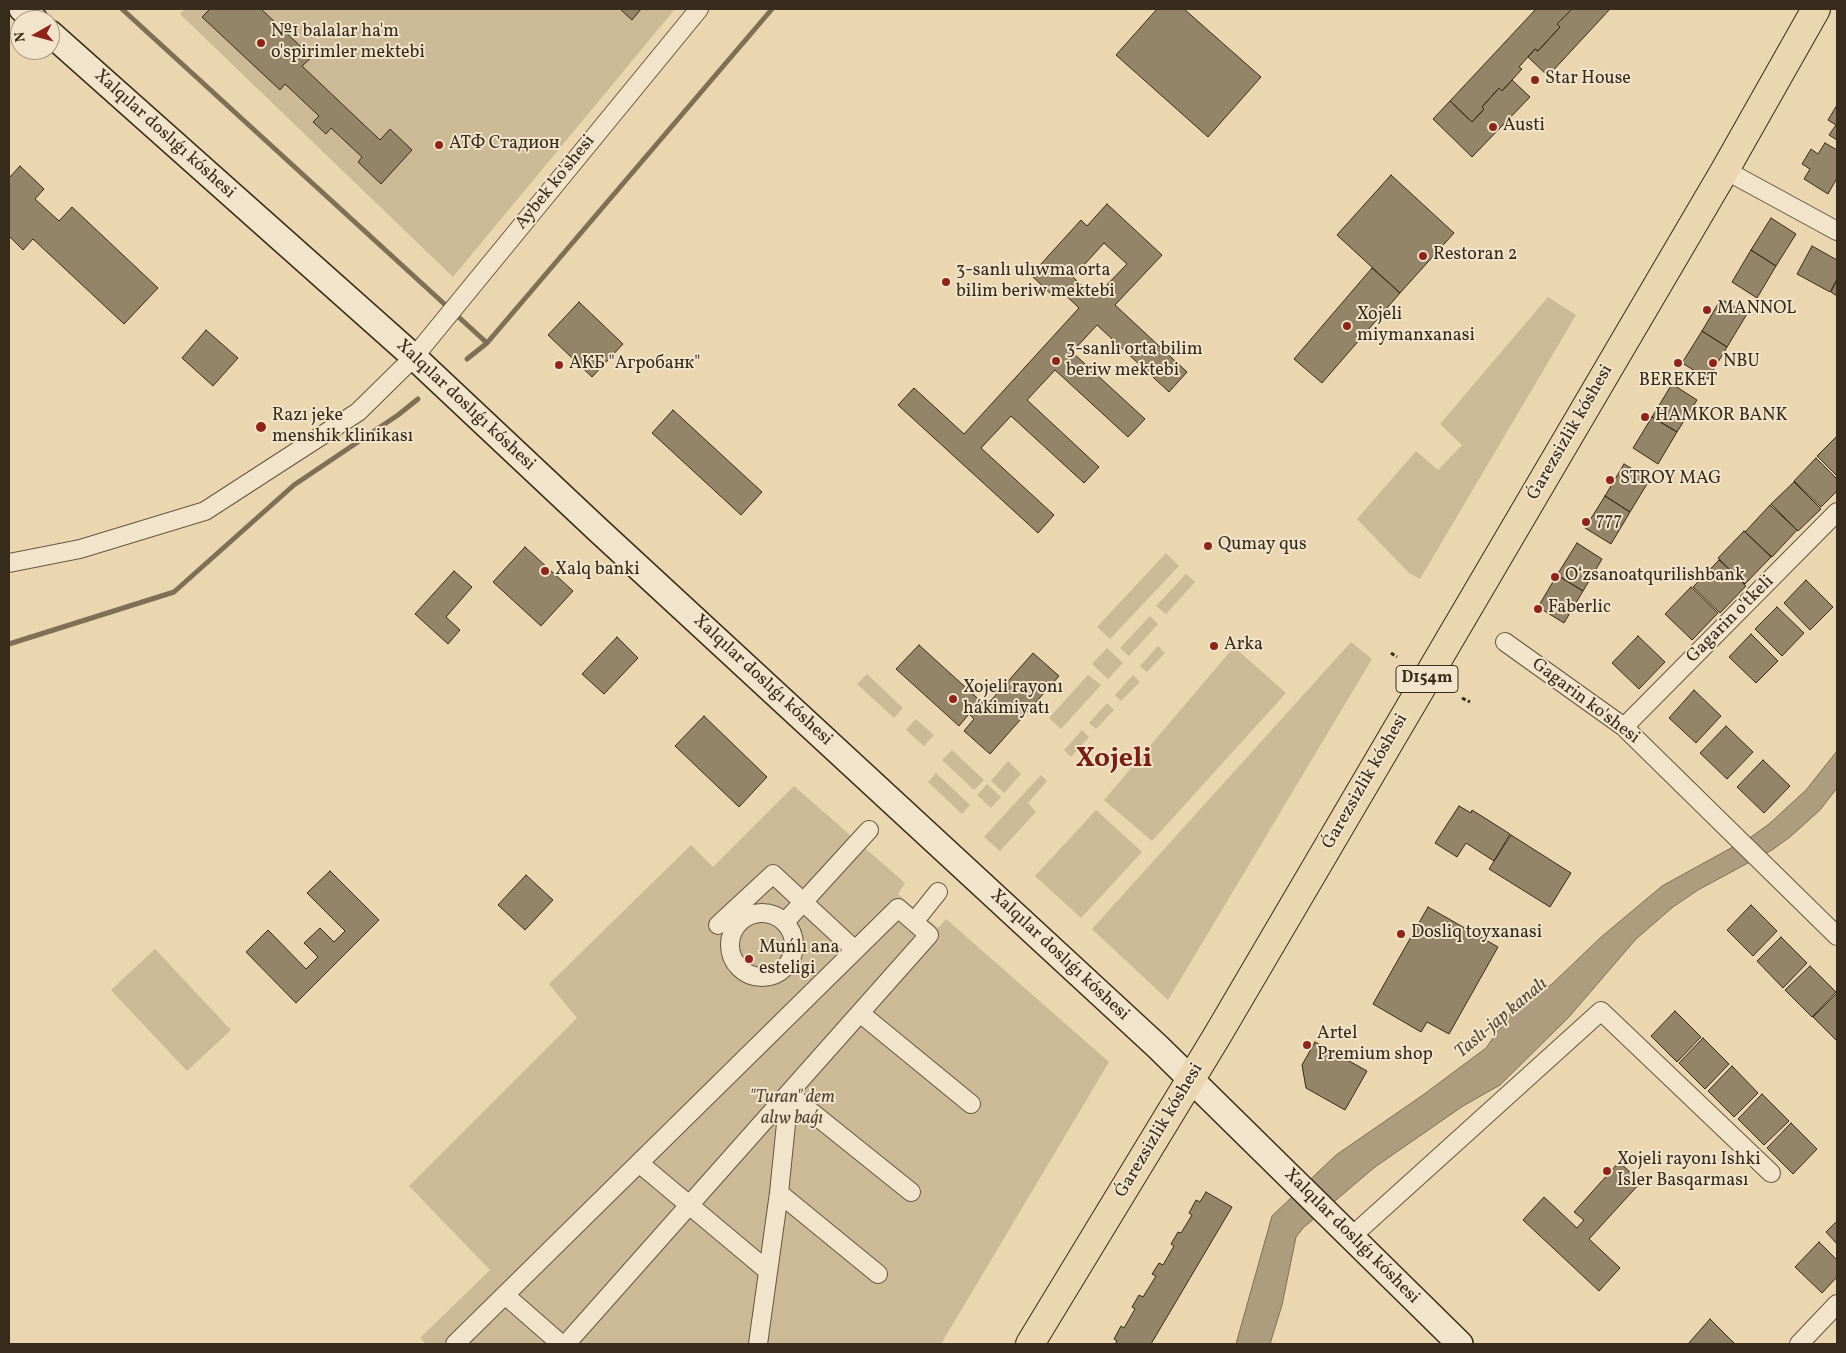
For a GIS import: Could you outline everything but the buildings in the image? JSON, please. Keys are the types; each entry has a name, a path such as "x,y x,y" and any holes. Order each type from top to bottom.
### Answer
{"main road":[{"name":"Ǵarezsizlik kóshesi","path":"1030,1344 1191,1080 1725,170 1816,9"}],"street":[{"name":"Aybek ko'shesi","path":"9,563 80,549 205,510 358,412 414,357 699,9"},
{"name":"Xalqılar doslıǵı kóshesi","path":"60,42 414,357 610,541 1158,1047 1460,1344"},
{"path":"1725,170 1837,231"},
{"name":"Gagarin o'tkeli","path":"1624,727 1837,512"},
{"name":"Gagarin ko'shesi","path":"1505,642 1624,727 1837,936"},
{"path":"785,922 869,830"},
{"path":"729,921 774,874 855,950"},
{"path":"914,922 938,892"},
{"path":"454,1344 898,908 929,935 566,1344"},
{"path":"761,912 776,915 791,930 794,940 790,960 775,975 753,976 743,971 732,958 729,942 732,931 729,921 761,912"},
{"path":"1352,1237 1601,1011 1771,1173"},
{"path":"860,1014 971,1104"},
{"path":"789,1094 911,1192"},
{"path":"758,1344 779,1193 789,1094"},
{"path":"639,1163 768,1271"},
{"path":"779,1193 878,1274"},
{"path":"505,1295 561,1344"},
{"path":"1799,1344 1837,1304"}],"path":[{"path":"1391,653 1398,657"},
{"path":"1462,698 1470,702"}],"green space":[{"name":"АТФ Стадион","path":"185,9 675,9 453,277 180,14"},
{"path":"1548,297 1576,315 1420,579 1409,573 1357,519 1416,451 1438,470 1462,445 1440,424"},
{"path":"1166,553 1179,566 1110,639 1097,627"},
{"path":"1186,574 1195,582 1166,614 1156,606"},
{"path":"1150,616 1158,624 1129,656 1120,648"},
{"path":"1351,642 1372,659 1168,1000 1092,929"},
{"path":"1158,646 1165,653 1147,672 1140,666"},
{"path":"1234,647 1286,693 1152,841 1104,800"},
{"path":"1107,648 1123,663 1108,679 1092,664"},
{"path":"867,674 903,708 894,718 857,684"},
{"path":"1088,675 1101,685 1061,729 1049,718"},
{"path":"1133,675 1140,682 1121,701 1115,695"},
{"path":"1107,703 1114,710 1096,729 1089,723"},
{"path":"916,719 934,735 924,746 906,730"},
{"path":"1082,730 1089,737 1071,757 1064,750"},
{"path":"952,750 984,780 974,790 942,760"},
{"path":"1008,761 1021,774 1004,793 991,781"},
{"path":"936,773 970,805 962,814 928,782"},
{"path":"1041,775 1047,781 1028,803 1036,812 1000,851 984,837"},
{"path":"987,784 1001,797 991,808 977,795"},
{"name":"\"Turan\" dem alıw baǵı","path":"794,786 905,883 898,894 938,928 946,919 1109,1062 941,1344 426,1344 420,1338 490,1270 409,1186 577,1018 549,984 691,845 713,867"},
{"path":"1096,810 1142,852 1081,918 1035,876"},
{"path":"155,949 231,1030 187,1071 111,990"}],"shaded area":[{"path":"1837,751 1837,788 1820,810 1790,837 1772,850 1698,890 1673,907 1636,939 1568,1018 1500,1085 1463,1106 1375,1167 1303,1228 1296,1237 1282,1305 1270,1344 1236,1344 1272,1216 1336,1155 1423,1095 1486,1048 1512,1011 1552,984 1600,938 1662,886 1751,837 1769,824 1806,790"}],"waterway":[{"path":"122,9 487,343"},
{"path":"467,359 487,343 772,9"},
{"path":"9,644 174,592 294,485 398,415 418,399"}],"place":[{"name":"№1 balalar ha'm o'spirimler mektebi","path":"261,43"},
{"name":"Star House","path":"1535,80"},
{"name":"Austi","path":"1493,127"},
{"name":"АТФ Стадион","path":"439,145"},
{"name":"Restoran 2","path":"1423,256"},
{"name":"3-sanlı ulıwma orta bilim beriw mektebi","path":"946,282"},
{"name":"MANNOL","path":"1707,310"},
{"name":"Xojeli miymanxanasi","path":"1347,326"},
{"name":"3-sanlı orta bilim beriw mektebi","path":"1056,361"},
{"name":"BEREKET","path":"1678,363"},
{"name":"NBU","path":"1713,363"},
{"name":"АКБ \"Агробанк\"","path":"559,365"},
{"name":"HAMKOR BANK","path":"1645,417"},
{"name":"Razı jeke menshik klinikası","path":"261,427"},
{"name":"STROY MAG","path":"1610,480"},
{"name":"777","path":"1586,522"},
{"name":"Qumay qus","path":"1208,546"},
{"name":"Xalq banki","path":"545,571"},
{"name":"Oʻzsanoatqurilishbank","path":"1555,577"},
{"name":"Faberlic","path":"1538,609"},
{"name":"Arka","path":"1214,646"},
{"name":"Xojeli rayonı hákimiyatı","path":"953,699"},
{"name":"Dosliq toyxanasi","path":"1401,934"},
{"name":"Muńlı ana esteligi","path":"749,959"},
{"name":"Artel Premium shop","path":"1307,1045"},
{"name":"Xojeli rayonı Ishki Isler Basqarması","path":"1607,1171"}],"district":[{"name":"Xojeli","path":"1114,761"}],"water label":[{"name":"Taslı-jap kanalı","path":"1502,1019"}]}
